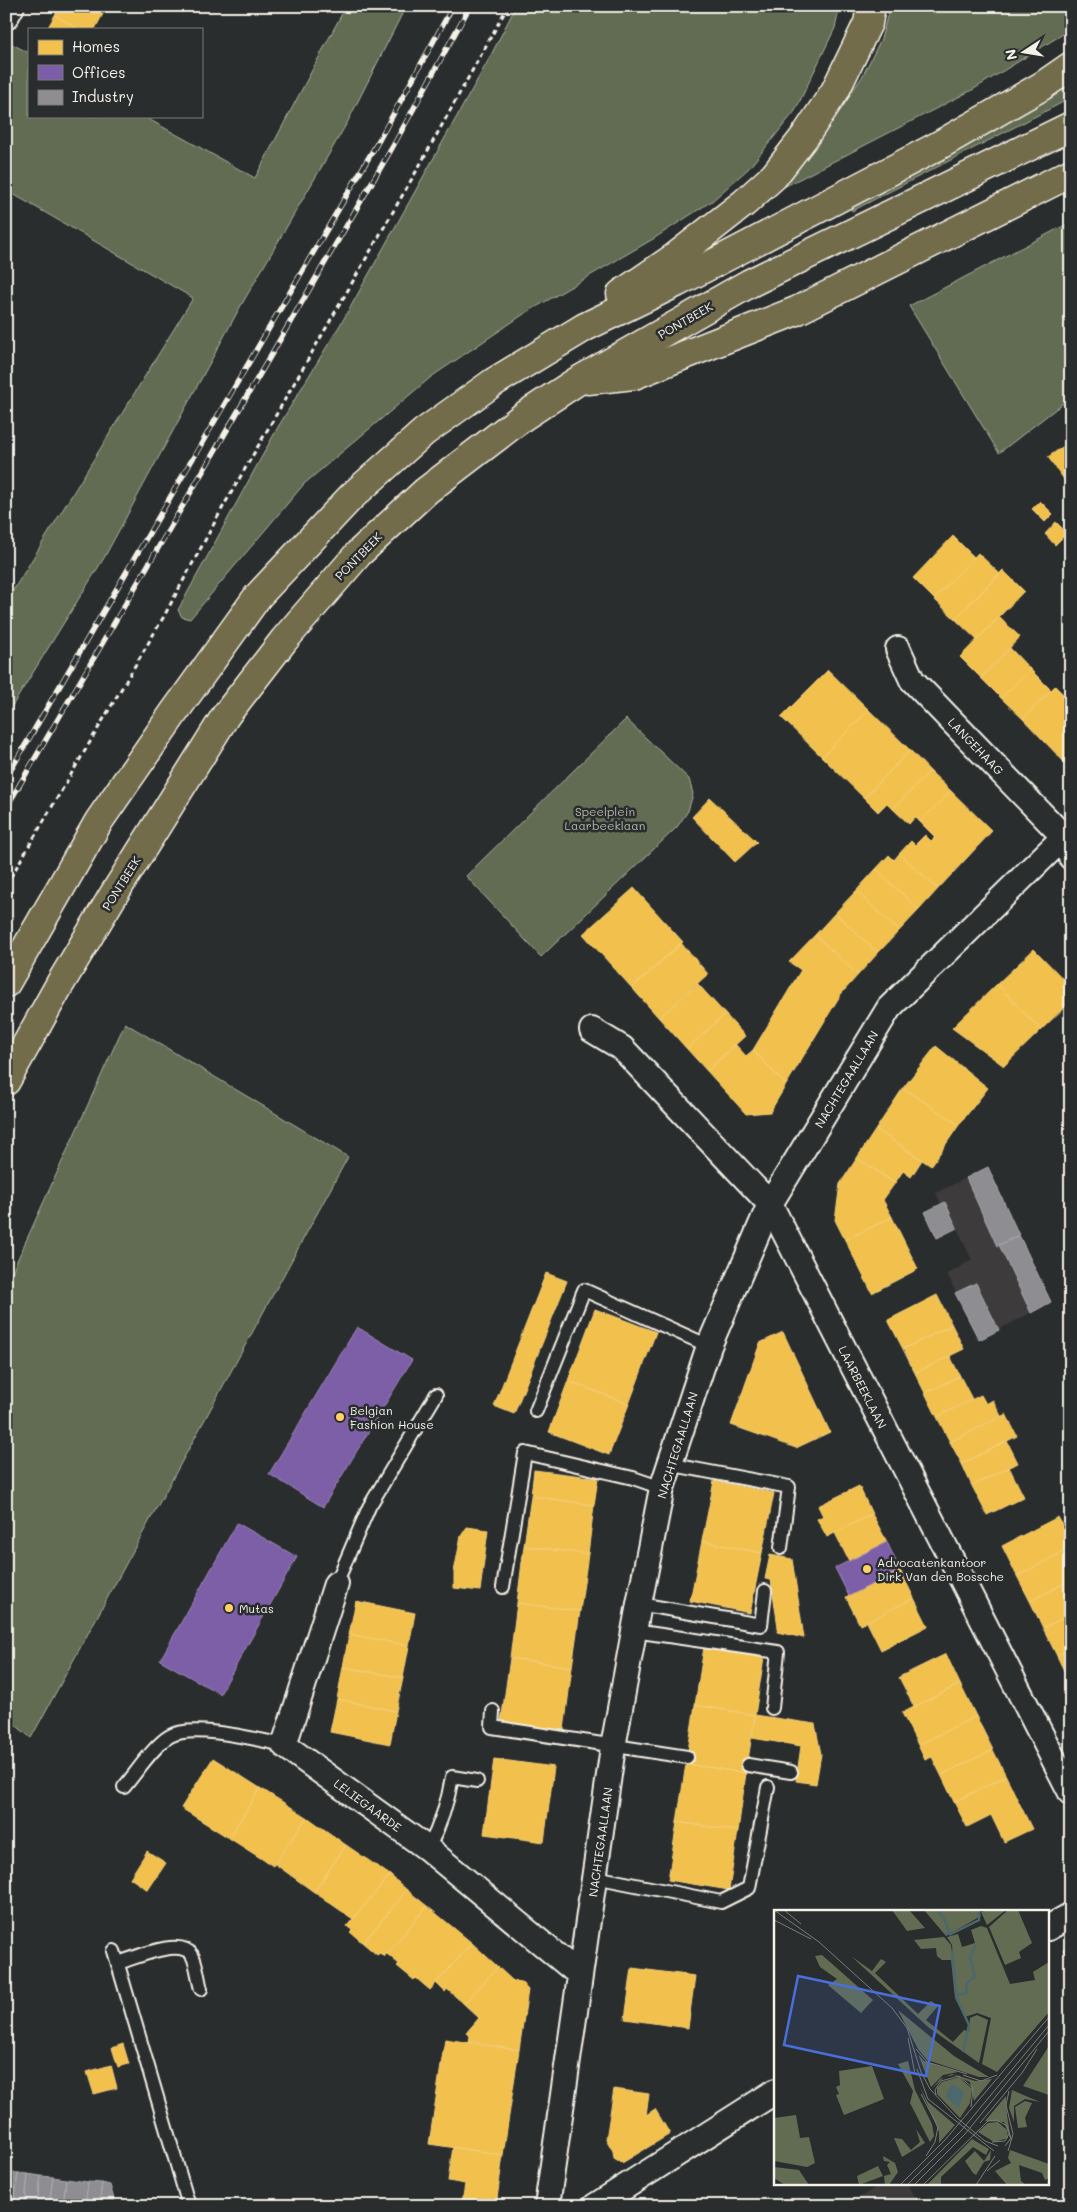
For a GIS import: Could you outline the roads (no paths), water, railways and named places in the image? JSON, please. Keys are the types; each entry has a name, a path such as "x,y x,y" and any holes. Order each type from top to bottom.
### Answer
{"highway":[{"path":"585,327 623,293 675,258 737,209 774,176 805,136 835,91 868,23 871,6"},
{"path":"6,983 99,822 173,714 258,596 351,497 424,432 494,382 585,327 676,283 936,147 1042,86 1071,66"},
{"name":"PONTBEEK","path":"6,1081 60,984 109,902 226,715 284,640 358,553 426,491 524,416 576,382 750,284 888,214 1071,126"},
{"path":"576,382 634,375 796,311 1071,173"}],"street":[{"path":"6,17 12,6"},
{"name":"LANGEHAAG","path":"898,649 912,680 1068,841"},
{"name":"NACHTEGAALLAAN","path":"547,2206 613,1747 639,1604 668,1464 708,1346 770,1204 889,1008 1068,841"},
{"name":"LAARBEEKLAAN","path":"592,1030 622,1048 770,1204 1071,1793"},
{"path":"284,1745 336,1584"},
{"name":"LELIEGAARDE","path":"284,1745 428,1849 580,1975"},
{"path":"1050,1927 1071,1915"},
{"path":"596,2206 774,2092"}],"lane":[{"path":"536,1411 584,1290 708,1346"},
{"path":"336,1584 369,1507 436,1395"},
{"path":"503,1587 525,1454 633,1478 662,1488"},
{"path":"668,1464 789,1487 781,1548"},
{"path":"639,1604 762,1625 765,1591"},
{"path":"634,1631 778,1652 772,1708"},
{"path":"493,1711 492,1727 687,1757"},
{"path":"124,1787 171,1736 188,1732 207,1732 284,1745"},
{"path":"748,1766 791,1772"},
{"path":"428,1849 437,1832 449,1797 452,1777 477,1781"},
{"path":"595,1877 721,1902 750,1888 768,1788"},
{"path":"188,2206 116,1957 176,1946 184,1948 192,1955 201,1989"}],"railway":[{"path":"6,778 379,140 453,6"},
{"path":"6,808 392,148 470,6"}],"place":[{"name":"Belgian Fashion House","path":"340,1417"},
{"name":"Advocatenkantoor Dirk Van den Bossche","path":"867,1569"},
{"name":"Mutas","path":"229,1608"}],"park label":[{"name":"Speelplein Laarbeeklaan","path":"605,818"}]}
